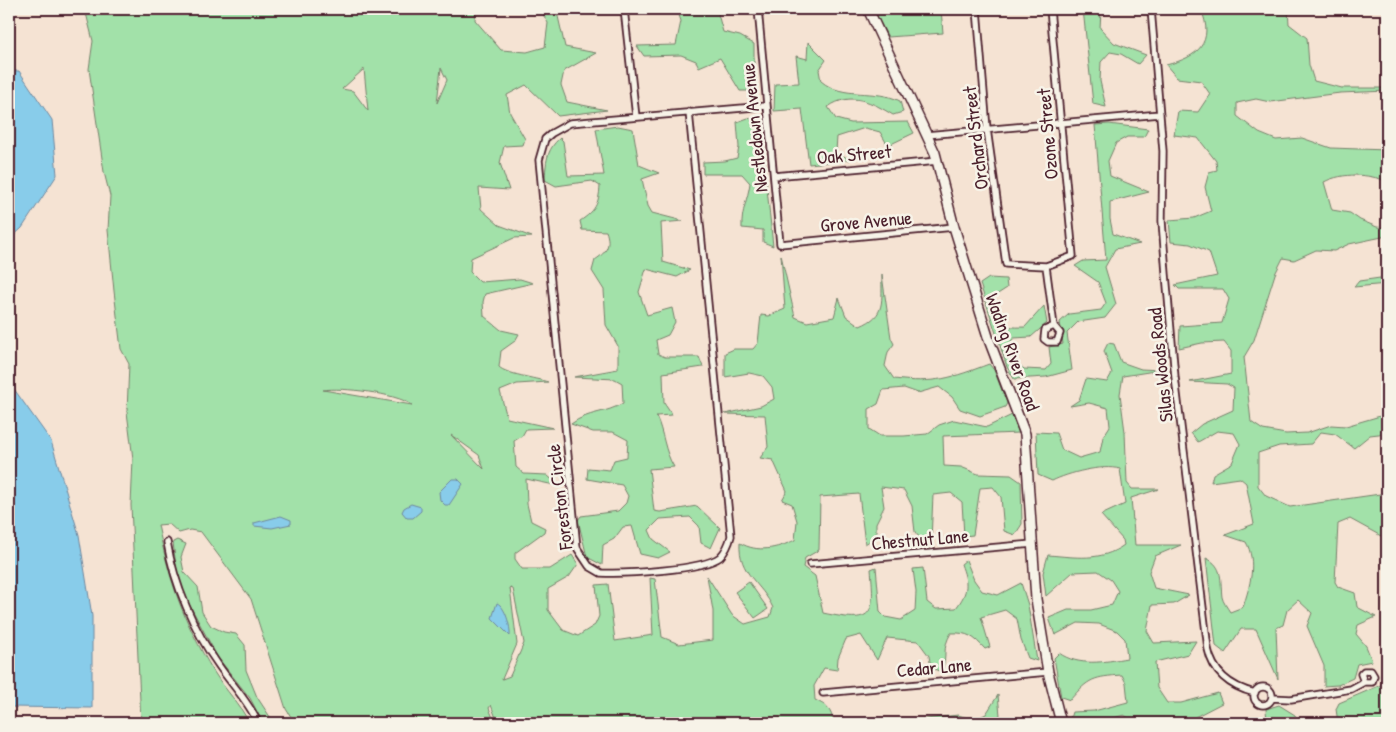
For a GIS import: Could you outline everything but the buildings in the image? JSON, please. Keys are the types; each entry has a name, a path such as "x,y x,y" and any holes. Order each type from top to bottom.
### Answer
{"main road":[{"name":"Wading River Road","path":"868,9 938,161 954,227 989,340 1025,434 1036,599 1048,672 1061,723"}],"street":[{"path":"624,9 636,117"},
{"name":"Nestledown Avenue","path":"758,9 780,244"},
{"name":"Orchard Street","path":"977,9 987,128 1006,264 1046,266"},
{"name":"Ozone Street","path":"1046,266 1073,256 1050,9"},
{"name":"Silas Woods Road","path":"1151,9 1163,151 1162,220 1168,293 1208,649 1210,659 1222,676 1238,688 1255,693"},
{"name":"Foreston Circle","path":"689,112 731,536 728,547 721,556 700,565 601,573 589,566 577,548 538,160 545,139 560,127 570,123 689,112 766,106"},
{"path":"926,135 987,128 1160,114"},
{"name":"Oak Street","path":"774,176 938,161"},
{"name":"Grove Avenue","path":"780,244 954,227"},
{"path":"1046,266 1054,326"},
{"path":"168,542 176,581 201,634 217,664 253,712 258,723"},
{"name":"Chestnut Lane","path":"810,564 1033,544"},
{"name":"Cedar Lane","path":"823,693 1048,672"},
{"name":"Silas Woods Road","path":"1272,698 1284,700 1351,689 1364,682"},
{"name":"Silas Woods Road","path":"1261,688 1267,688 1271,692 1272,698 1267,704 1261,705 1255,699 1255,693 1261,688"}],"green space":[{"path":"85,9 476,9 475,20 501,50 527,52 545,47 548,23 540,9 569,9 557,12 565,47 596,53 564,71 561,85 567,102 607,110 558,116 526,85 507,95 510,113 525,139 523,145 504,146 500,163 509,190 479,188 481,209 499,225 532,237 514,238 471,258 470,272 480,282 520,279 533,283 485,294 483,302 484,316 501,330 519,334 515,341 501,351 499,367 514,374 548,382 517,384 500,391 507,418 553,428 526,429 522,436 514,441 516,467 524,474 547,475 559,486 526,479 527,504 531,521 545,528 544,532 515,553 515,559 522,569 550,569 572,555 578,564 569,577 548,589 548,610 563,630 578,636 595,625 599,616 596,585 608,584 615,641 653,635 650,578 655,579 662,637 679,644 713,640 713,611 707,576 732,615 745,624 770,617 773,608 747,571 740,554 740,543 754,548 767,549 788,543 795,540 797,521 792,504 782,500 787,491 773,460 760,458 768,447 765,415 725,414 761,406 774,399 772,387 763,376 749,373 725,377 725,353 734,349 753,349 758,343 761,315 769,316 785,309 781,255 795,317 807,322 834,317 839,298 846,316 860,326 869,322 879,312 881,306 882,275 891,338 894,344 888,352 885,366 894,379 921,381 943,379 989,364 994,370 1007,403 1005,407 980,416 960,409 952,397 939,387 918,393 904,388 883,390 878,404 869,409 869,429 880,436 927,434 939,425 954,420 987,427 1012,415 1019,433 943,436 944,466 961,467 978,474 1011,475 1021,482 1022,524 1015,535 1004,531 1001,497 993,487 980,488 973,535 964,536 962,502 951,493 933,495 931,541 923,542 915,532 912,506 904,490 881,487 884,507 876,523 876,537 865,544 859,494 820,497 819,550 805,558 803,567 815,576 823,613 853,617 868,613 872,597 871,569 876,567 880,612 885,617 901,620 915,611 916,592 913,569 923,568 927,602 936,609 956,608 965,592 966,582 961,564 966,560 974,580 982,591 998,595 1021,583 1028,605 1037,661 1028,658 1021,640 1017,619 1005,610 981,617 990,647 985,649 974,638 966,634 951,633 945,648 945,661 942,672 931,668 929,656 918,641 887,638 877,660 861,635 846,639 838,658 837,670 824,668 814,686 815,700 828,708 833,722 895,723 498,723 491,705 489,708 495,723 295,723 286,709 251,599 201,532 190,530 179,533 169,524 158,525 167,565 179,601 203,653 218,679 242,710 249,723 141,723 131,505 133,459 127,412 129,364 121,349 108,230 110,196 104,172 89,69 93,41","holes":["441,68 447,80 437,103","364,69 368,111 353,91 342,89","342,389 382,394 412,405 323,390","451,435 479,455 484,469","510,588 513,589 524,643 510,676 502,679 517,644"]},
{"path":"677,9 739,9 718,14 723,32 740,36 754,44 754,91 740,91 720,58 699,67 696,61 681,55 644,56 637,46 676,45 681,21"},
{"path":"873,9 941,9 943,33 888,37"},
{"path":"1083,9 1109,9 1101,11 1100,28 1114,43 1146,55 1138,64 1121,54 1110,52 1101,62 1100,81 1106,107 1093,104"},
{"path":"1201,9 1288,9 1289,24 1307,38 1309,65 1314,81 1342,88 1387,88 1387,91 1340,93 1270,102 1256,99 1237,103 1237,116 1259,133 1276,140 1302,138 1331,148 1387,150 1387,181 1372,177 1347,175 1324,182 1332,210 1350,213 1360,220 1377,227 1387,228 1387,236 1349,244 1334,251 1316,250 1294,260 1283,258 1275,274 1254,340 1244,357 1251,422 1263,430 1286,434 1307,433 1331,425 1346,426 1387,414 1387,433 1370,435 1354,448 1335,434 1321,432 1311,444 1279,446 1258,453 1258,486 1266,496 1290,507 1387,493 1387,534 1381,536 1350,519 1338,524 1335,582 1338,587 1355,593 1357,607 1376,617 1358,625 1356,634 1366,646 1372,661 1357,664 1353,678 1338,685 1324,686 1324,666 1307,626 1312,613 1298,600 1287,610 1283,625 1276,628 1278,679 1256,629 1241,629 1225,653 1216,646 1206,558 1216,565 1220,574 1224,603 1230,612 1243,607 1252,566 1249,550 1246,542 1225,535 1254,524 1246,483 1240,478 1211,482 1213,474 1232,463 1240,444 1234,433 1217,431 1198,442 1191,433 1202,424 1233,410 1234,388 1227,384 1190,382 1231,374 1231,351 1224,342 1202,343 1179,348 1180,326 1222,323 1229,299 1223,289 1179,289 1175,285 1217,276 1209,252 1190,244 1171,242 1169,220 1194,218 1211,211 1205,187 1209,172 1217,170 1216,161 1198,138 1174,135 1178,111 1198,112 1210,94 1201,81 1177,78 1166,65 1187,58 1201,47 1205,40 1206,31"},
{"path":"808,42 826,60 819,70 821,81 839,90 890,97 900,101 903,112 893,115 877,106 853,99 837,102 828,107 836,119 851,123 908,122 914,133 891,144 887,144 880,132 865,128 837,137 836,151 850,160 809,164 802,109 774,111 775,84 799,83 796,56 807,59"},
{"path":"748,118 760,122 773,246 763,242 763,230 742,228 750,183 742,174 703,174 703,162 725,161 737,158 739,147 737,122"},
{"path":"1109,124 1148,129 1144,137 1127,137 1116,143 1108,161 1110,176 1149,192 1110,202 1110,219 1113,234 1140,244 1115,249 1105,267 1116,304 1105,318 1078,322 1067,333 1072,370 1046,377 1014,379 1007,367 980,284 989,278 1006,279 1007,288 993,297 992,306 995,319 1003,325 1025,327 1044,306 1047,323 1031,337 1014,338 1007,346 1014,359 1024,369 1046,370 1051,364 1049,347 1063,344 1060,322 1069,314 1101,310 1106,303 1098,282 1075,266 1083,261 1106,260 1095,125"},
{"path":"618,126 633,129 639,165 659,173 642,179 648,206 652,213 683,221 661,223 663,262 690,270 677,277 646,269 639,292 647,315 672,308 675,322 668,335 656,340 658,354 665,357 699,357 703,367 663,373 664,403 672,415 656,416 668,455 674,467 649,469 654,511 660,512 697,506 720,528 711,548 701,543 699,526 690,517 660,519 649,530 653,539 670,552 658,558 640,554 632,526 623,527 614,539 603,545 602,565 587,557 578,520 581,516 618,511 626,503 628,496 622,485 587,479 588,468 610,470 614,460 627,457 628,440 613,432 593,432 571,424 584,417 617,407 623,403 622,383 615,379 574,377 618,369 618,346 606,325 604,290 592,271 595,260 607,248 608,240 606,231 582,230 580,221 595,206 599,198 600,186 592,181 556,186 545,180 546,162 549,152 560,138 563,141 568,176 604,175 596,129"},
{"path":"1387,277 1387,284 1354,287 1359,281"},
{"path":"1108,343 1114,344 1121,362 1141,369 1161,370 1123,376 1120,394 1125,432 1127,483 1132,489 1159,489 1131,498 1135,545 1181,545 1155,556 1149,572 1154,588 1189,595 1174,604 1152,605 1147,631 1154,643 1196,641 1188,654 1155,662 1157,688 1167,703 1181,703 1218,693 1222,703 1195,717 1193,723 1134,723 1124,715 1096,723 1069,722 1072,712 1094,711 1128,702 1126,683 1122,675 1093,680 1082,687 1070,700 1061,697 1054,658 1059,653 1083,662 1101,662 1127,658 1125,639 1117,631 1099,624 1078,623 1055,635 1049,618 1068,610 1091,610 1112,605 1118,591 1111,580 1098,571 1073,572 1046,596 1043,573 1048,555 1097,556 1106,554 1124,545 1123,540 1101,515 1125,504 1120,469 1085,470 1052,481 1038,475 1036,432 1056,433 1062,450 1079,458 1100,452 1103,437 1110,426 1108,408 1089,403 1070,406 1079,400 1086,379 1107,382 1112,373 1104,351"},
{"path":"177,540 186,544 181,557 184,572 198,587 202,612 211,626 224,632 236,634 245,645 246,670 257,697 274,723 263,723 250,698 218,658 178,583 173,542"},
{"path":"749,582 768,609 755,618 735,592"},
{"path":"1387,672 1387,723 1338,723 1336,709 1339,703 1381,685"},
{"path":"998,695 1000,715 992,723 895,723 958,715 974,720 986,714"},
{"path":"1279,705 1295,715 1297,723 1267,723 1266,709"}],"water":[{"path":"9,71 19,71 52,120 57,175 22,228 9,240"},
{"path":"9,382 51,441 79,535 92,616 92,708 9,707"},
{"path":"452,479 458,479 463,484 449,505 445,505 440,500 439,492"},
{"path":"411,504 421,507 421,511 413,518 407,518 402,512 404,508"},
{"path":"281,516 291,520 291,524 272,528 254,526 254,523"},
{"path":"497,603 503,608 507,617 510,636 492,618"}]}
